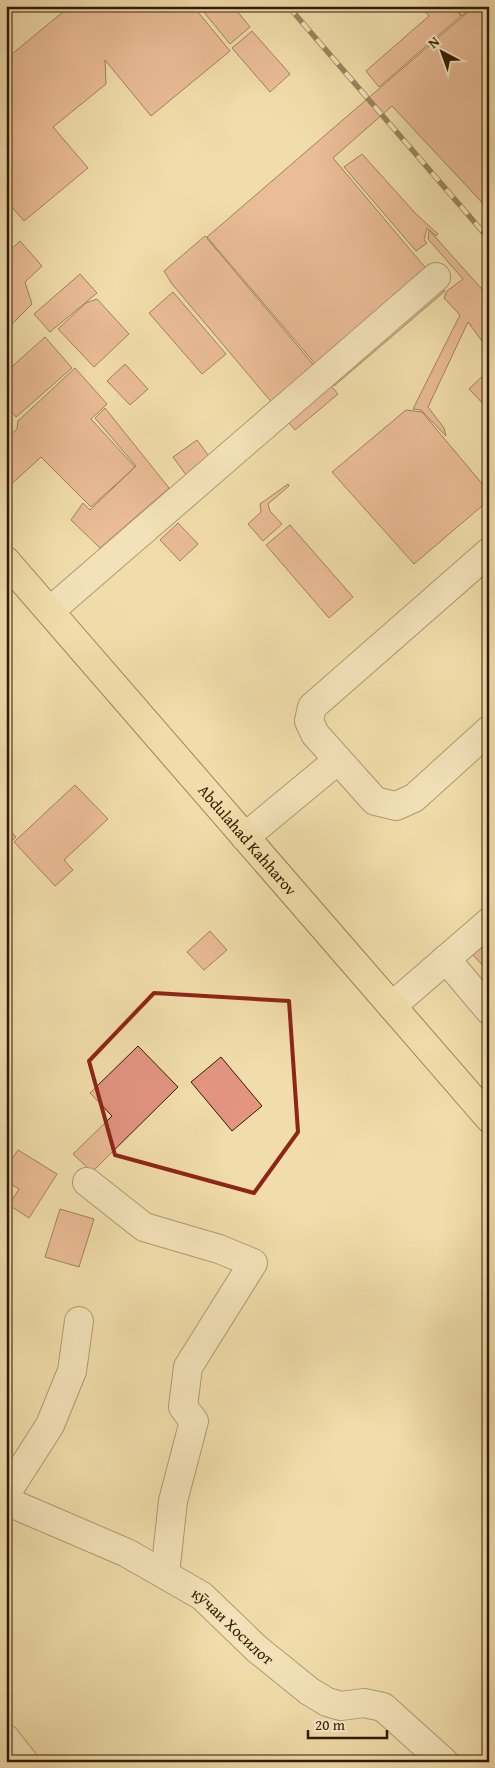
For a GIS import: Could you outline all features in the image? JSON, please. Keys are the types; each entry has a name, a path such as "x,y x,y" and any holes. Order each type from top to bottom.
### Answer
{"main road":[{"name":"Abdulahad Kahharov","path":"6,561 489,1118"}],"street":[{"path":"50,611 436,277"},
{"path":"489,552 312,707 309,721 316,734 375,801 396,806 414,798 489,730"},
{"path":"245,837 338,760"},
{"path":"392,1006 489,922"},
{"path":"446,959 489,1010"},
{"path":"87,1182 144,1227 219,1249 253,1262 188,1367 183,1407 194,1421 173,1502 164,1574"},
{"path":"6,1494 50,1425 72,1371 79,1322"},
{"name":"кӯчаи Хосилот","path":"6,1501 127,1553 202,1596 257,1649 309,1692 327,1702 341,1706 364,1703 383,1707 444,1762"},
{"path":"6,1740 24,1762"}],"highlighted area":[{"path":"154,993 289,1001 298,1132 254,1193 115,1155 89,1061"}],"building":[{"path":"70,6 193,6 230,51 151,116 105,60 106,84 53,127 88,168 24,221 6,200 6,59"},
{"path":"199,6 233,6 250,27 230,44"},
{"path":"420,6 452,6 461,16 379,87 366,71 429,16"},
{"path":"453,6 473,6 462,16"},
{"path":"475,6 489,6 489,210 392,106 333,158 445,291 334,386 207,237"},
{"path":"252,31 290,74 270,92 232,48"},
{"path":"362,154 416,214 438,234 436,236 427,228 424,240 427,243 416,251 344,167"},
{"path":"429,230 489,297 489,336 482,341 468,322 428,407 444,428 446,436 421,410 413,409 460,315 444,298 447,291 463,279 428,239"},
{"path":"205,236 338,394 295,430 172,284 164,271"},
{"path":"20,241 42,266 25,282 32,304 6,330 6,251 8,252"},
{"path":"80,274 97,293 50,332 34,314"},
{"path":"173,292 226,354 202,374 149,313"},
{"path":"97,299 129,334 94,367 58,329 86,303"},
{"path":"45,337 72,368 16,417 6,405 6,372"},
{"path":"125,364 148,389 130,405 107,381"},
{"path":"75,368 107,404 91,419 135,467 91,507 41,457 6,489 6,439 17,429 18,421"},
{"path":"489,370 489,410 469,389"},
{"path":"105,408 169,488 100,548 71,520 83,503 90,510 136,466 95,418"},
{"path":"406,410 422,412 489,492 489,500 414,564 332,472"},
{"path":"197,440 216,466 192,483 173,457"},
{"path":"489,452 489,484 485,481"},
{"path":"288,484 289,486 268,504 270,511 282,524 263,541 248,524 261,512 260,504"},
{"path":"178,523 198,544 180,561 160,540"},
{"path":"290,525 353,597 329,618 266,545"},
{"path":"75,785 108,819 64,860 73,870 55,886 14,842"},
{"path":"6,826 16,837 6,846"},
{"path":"210,931 227,950 204,970 187,952"},
{"path":"489,939 489,972 472,954"},
{"path":"138,1046 178,1087 92,1172 73,1154 112,1116 90,1093"},
{"path":"221,1057 262,1106 232,1131 191,1082"},
{"path":"18,1150 57,1174 29,1218 9,1205 19,1189 6,1181 6,1168"},
{"path":"60,1209 94,1219 79,1267 45,1257"}],"railway":[{"path":"288,6 489,239"}]}
